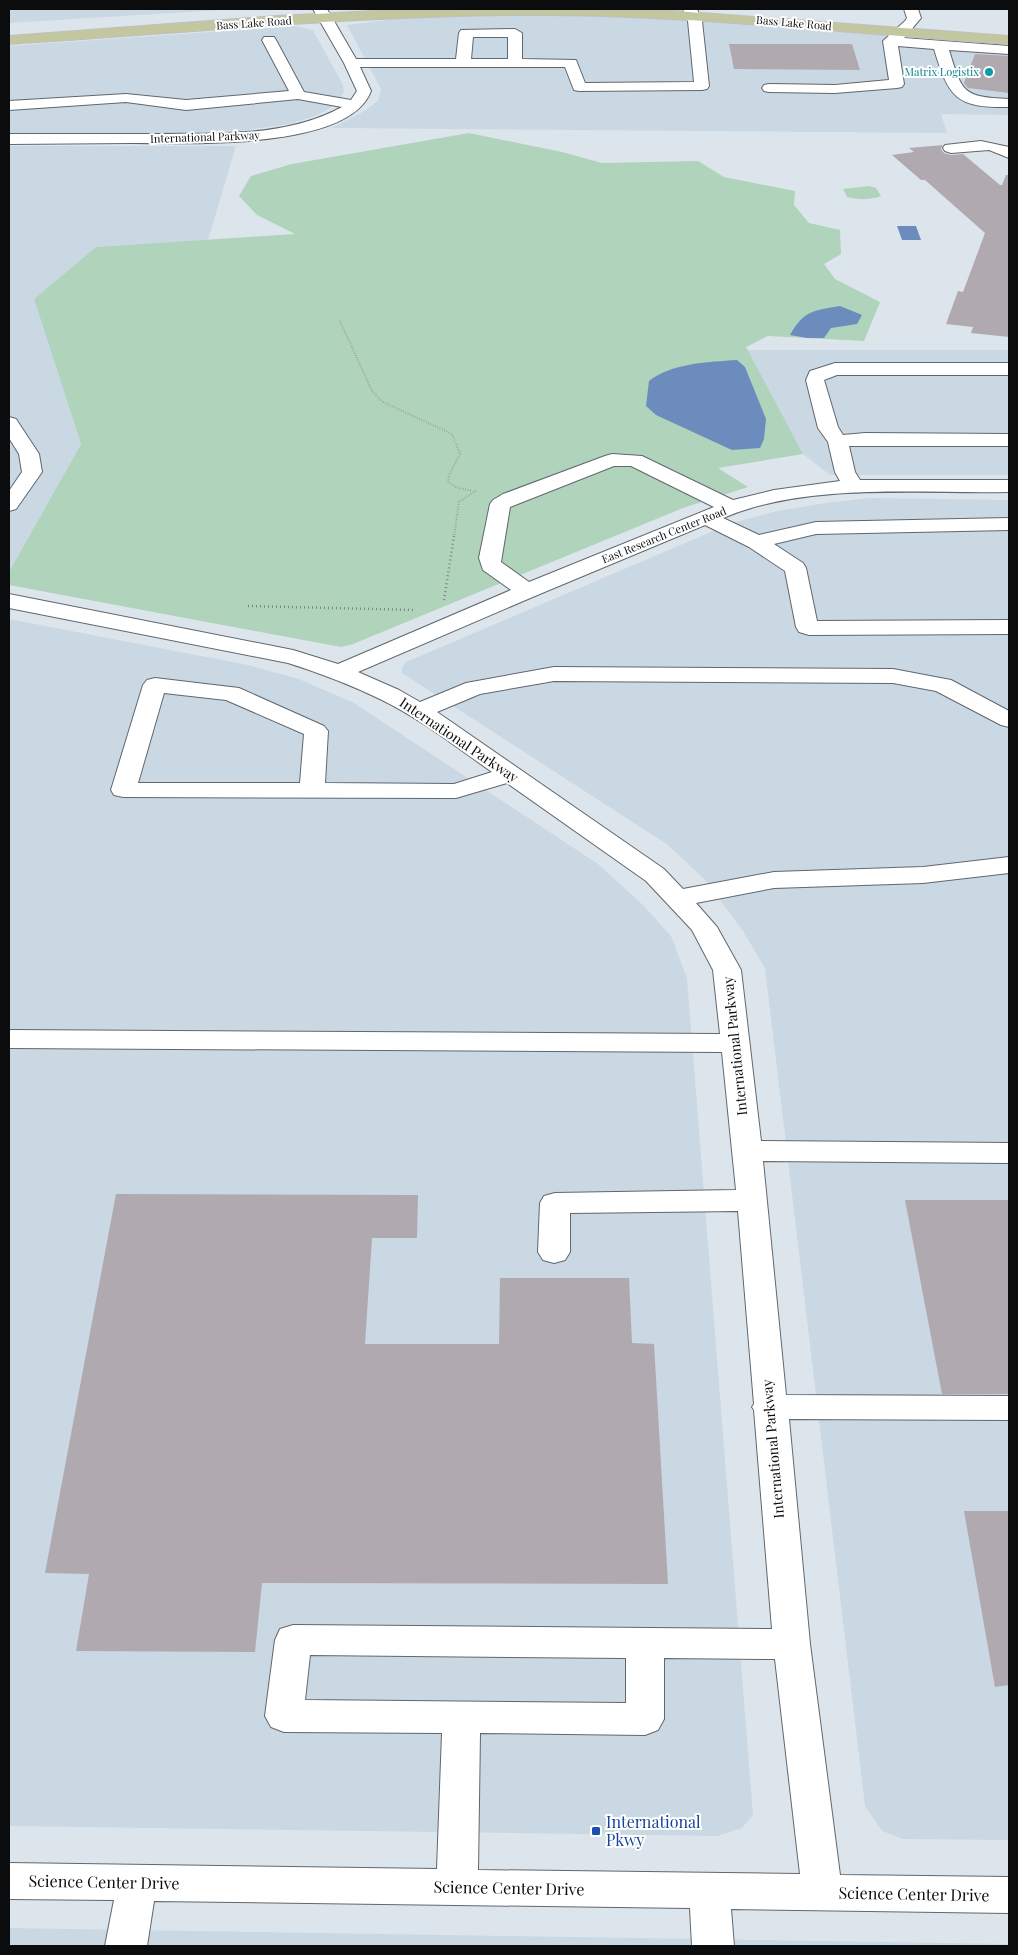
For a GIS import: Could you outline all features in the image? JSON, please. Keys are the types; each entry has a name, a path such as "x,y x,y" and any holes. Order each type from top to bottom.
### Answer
{"main road":[{"name":"Bass Lake Road","path":"9,29 309,9"},
{"name":"Bass Lake Road","path":"745,9 1009,29"},
{"name":"Bass Lake Road","path":"9,40 323,14 522,11 691,12 909,21 1009,40"}],"street":[{"path":"351,63 571,64 579,87 702,86 696,21 691,12"},
{"path":"9,106 126,98 186,105 298,95 354,105 359,101 364,91 351,63 323,14"},
{"path":"890,41 909,21"},
{"path":"463,63 466,33 515,33 515,63"},
{"path":"269,40 298,95"},
{"path":"890,41 1009,50"},
{"path":"768,88 835,89 897,84 890,41"},
{"path":"940,45 951,81 962,96 975,102 1009,103"},
{"name":"International Parkway","path":"9,139 239,138 271,135 326,121 354,105"},
{"path":"951,148 984,145 1002,148 1009,153"},
{"path":"853,486 845,472 838,441 828,428 815,380 817,375 835,369 1009,369"},
{"path":"9,424 29,454 32,472 9,505"},
{"path":"838,441 865,439 1009,440"},
{"path":"527,591 491,565 490,558 500,504 510,498 612,460 626,459 635,460 731,507"},
{"path":"956,485 965,525"},
{"name":"East Research Center Road","path":"339,672 527,591 731,507 774,496 853,486 1009,486"},
{"path":"704,517 757,542 795,568 807,627 809,628 1009,627"},
{"path":"757,542 816,528 1009,524"},
{"name":"International Parkway","path":"9,601 236,645 293,658 339,672 391,695 419,711 655,875 704,927 727,970 752,1200 769,1407 792,1644 822,1893"},
{"path":"419,711 474,688 554,674 894,676 943,685 1009,720"},
{"path":"312,790 316,731 231,693 155,685 122,790 456,791 510,774"},
{"path":"678,898 774,880 923,875 1009,865"},
{"path":"9,1039 735,1043"},
{"path":"747,1151 1009,1153"},
{"path":"554,1252 555,1203 752,1200"},
{"path":"769,1407 1009,1408"},
{"path":"645,1644 645,1719 284,1716 293,1640 792,1644"},
{"path":"458,1887 460,1717"},
{"name":"Science Center Drive","path":"9,1881 1009,1895"},
{"path":"126,1946 137,1883"},
{"path":"709,1891 713,1946"}],"path":[{"path":"340,321 372,391 383,402 452,434 460,454 449,475 448,482 456,487 472,491"}],"shaded area":[{"path":"9,9 238,9 9,23"},
{"path":"523,14 634,15 1009,43 1009,115 941,114 947,133 331,128 361,113 378,101 381,89 347,25 403,18"},
{"path":"295,26 313,30 343,85 344,92 336,105 315,116 289,124 225,133 9,133 9,46"},
{"path":"9,146 236,146 208,240 96,247 34,299 81,444 9,572"},
{"path":"747,350 1009,350 1009,475 830,475 803,454"},
{"path":"870,498 1009,500 1009,1840 903,1839 882,1831 865,1806 765,968 743,931 705,880 668,845 402,673 402,667 406,662 732,523 777,511"},
{"path":"9,619 248,665 299,679 354,703 598,864 644,906 671,936 687,978 753,1815 742,1828 717,1836 9,1826"},
{"path":"9,1928 1009,1944 1009,1946 9,1946"}],"green space":[{"path":"469,133 562,152 602,163 698,161 724,177 795,191 794,205 809,223 840,230 841,254 824,264 835,279 880,302 864,341 768,336 746,347 803,454 718,468 748,487 683,508 353,644 341,647 9,585 9,572 81,444 34,299 96,247 295,234 257,215 239,196 251,176 292,164"},
{"path":"869,186 876,188 881,196 868,199 851,198 847,197 843,189"}],"water":[{"path":"897,226 916,226 921,240 902,240"},
{"path":"840,306 862,315 857,324 831,328 824,338 790,335 800,320 811,313"},
{"path":"737,360 745,367 766,419 764,439 760,448 732,450 656,415 646,406 649,381 658,375 668,370 691,364"}],"building":[{"path":"729,44 852,44 860,70 734,69"},
{"name":"Matrix Logistix","path":"975,54 1009,56 1009,93 968,88 964,83"},
{"path":"943,145 941,149 944,153 951,155 963,154 1000,185 1002,185 1006,175 1009,175 1009,337 971,333 973,327 946,324 958,291 963,292 985,233 925,180 921,180 892,155 914,152 909,148"},
{"path":"116,1194 418,1195 417,1238 372,1238 365,1344 499,1344 500,1278 629,1278 632,1343 654,1344 668,1584 262,1583 255,1652 76,1651 89,1574 45,1573"},
{"path":"905,1200 1009,1200 1009,1394 942,1394"},
{"path":"964,1511 1009,1511 1009,1685 995,1687"}],"place":[{"name":"Matrix Logistix","path":"989,72"},
{"name":"International Pkwy","path":"596,1831"}]}
